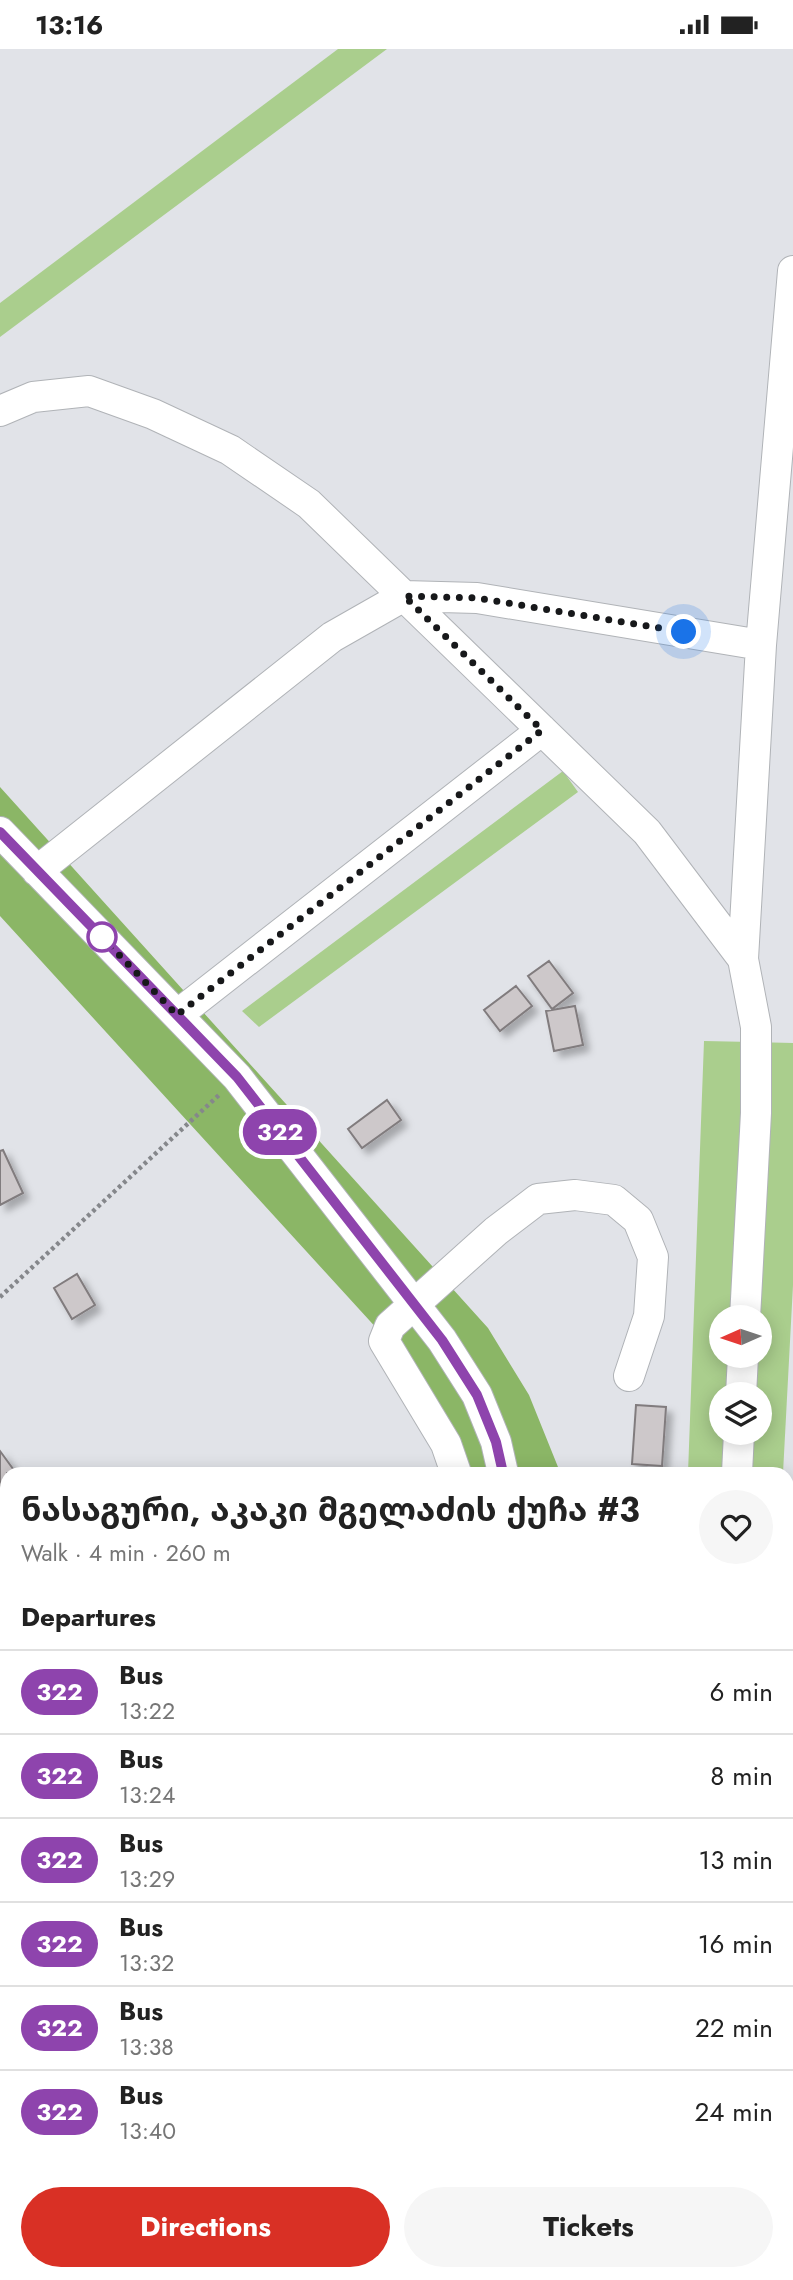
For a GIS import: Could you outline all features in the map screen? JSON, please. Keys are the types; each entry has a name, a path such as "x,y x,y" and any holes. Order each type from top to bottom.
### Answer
{"street":[{"path":"746,1305 756,1112 756,1027 743,960 761,645 793,271"},
{"path":"0,411 33,397 89,391 153,414 230,450 309,504 647,832 743,960"},
{"path":"37,871 332,637 404,596 477,598 761,645"},
{"path":"177,1015 542,730"},
{"path":"0,832 237,1077 442,1340 477,1395 496,1442 502,1467"},
{"path":"454,1467 446,1444 384,1342 390,1326 496,1231 538,1199 575,1195 614,1200 638,1220 653,1257 649,1315 629,1376"},
{"path":"737,1467 738,1445"}],"path":[{"path":"0,1297 237,1077"}],"green space":[{"path":"338,49 387,49 0,337 0,303"},
{"path":"563,771 578,792 259,1027 242,1011"},
{"path":"0,787 488,1328 529,1395 558,1467 457,1467 380,1332 0,916"},
{"path":"704,1041 793,1043 793,1285 783,1467 688,1467"}],"building":[{"path":"549,961 573,993 552,1009 528,976"},
{"path":"516,986 532,1006 500,1031 484,1010"},
{"path":"575,1006 583,1045 554,1051 546,1011"},
{"path":"387,1100 401,1120 362,1148 348,1129"},
{"path":"3,1150 23,1193 0,1205 0,1151"},
{"path":"77,1274 95,1305 72,1319 54,1288"},
{"path":"636,1405 666,1407 662,1466 632,1464"},
{"path":"0,1451 12,1467 0,1467"}],"bus line":[{"name":"322","path":"0,832 237,1077 442,1340 477,1395 496,1442 502,1467"}],"route":[{"path":"102,937 177,1015 542,730 404,596 477,598 684,632"}]}
